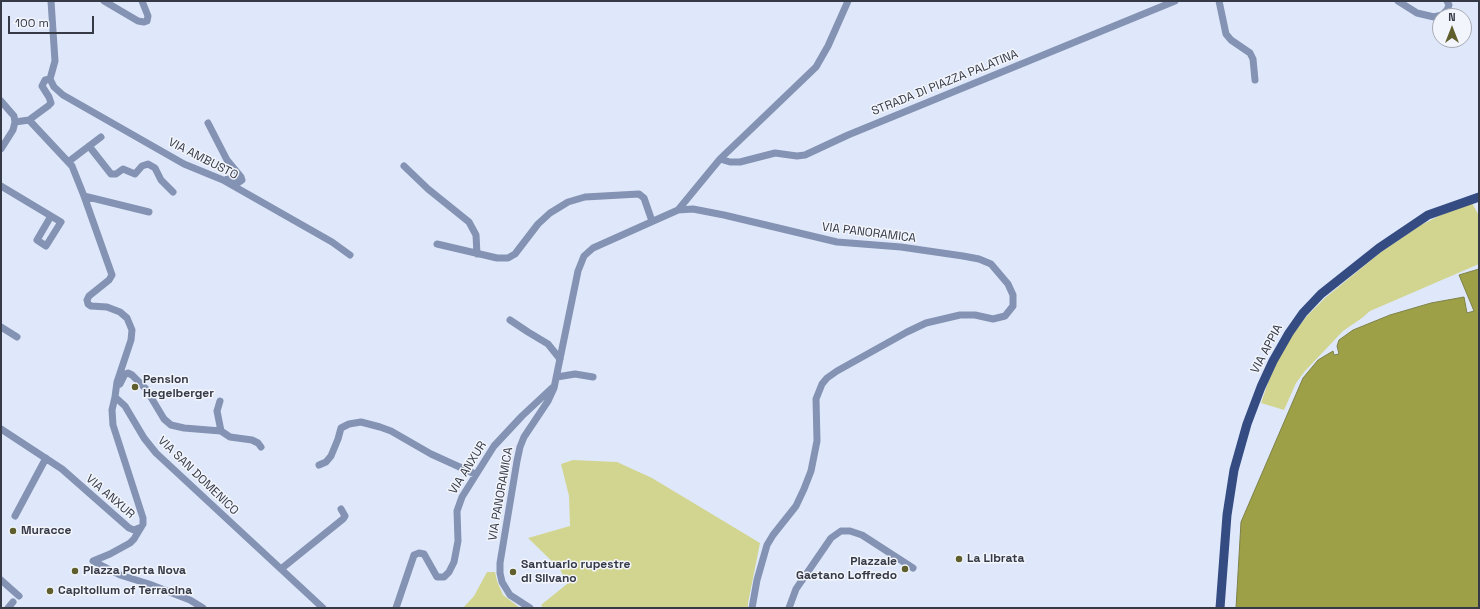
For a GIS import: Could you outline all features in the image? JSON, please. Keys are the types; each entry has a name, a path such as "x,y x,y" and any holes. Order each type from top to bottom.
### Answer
{"main road":[{"name":"VIA APPIA","path":"1220,608 1227,515 1234,470 1247,424 1261,386 1289,333 1303,313 1321,294 1379,248 1428,215 1479,197"}],"street":[{"path":"15,122 29,120 50,104 50,99 42,86 44,80 50,79 56,58 51,1"},
{"path":"104,1 138,21 144,22 147,21 148,16 142,1"},
{"path":"678,210 720,159 819,63 848,1"},
{"name":"STRADA DI PIAZZA PALATINA","path":"720,159 730,162 740,162 775,152 797,156 805,155 848,135 1175,1"},
{"path":"1219,1 1226,34 1231,40 1250,53 1255,80"},
{"path":"1398,1 1420,14 1434,17 1442,15 1447,10 1449,5 1447,1"},
{"name":"VIA AMBUSTO","path":"50,79 54,87 63,95 184,164 215,176 332,242 350,255"},
{"path":"1,101 12,114 15,122 13,130 1,149"},
{"path":"29,120 68,162 75,172 112,274 109,280 89,296 88,304 91,306 107,307 120,312 127,318 132,330 131,340 117,382 112,410 113,425 143,518 143,524 139,528"},
{"path":"208,124 228,160 242,177 242,180 238,182 215,176"},
{"path":"68,162 101,137"},
{"path":"89,146 111,174 116,174 123,169 135,174 142,166 148,164 155,168 161,180 173,192"},
{"path":"404,166 473,228 477,238 477,254"},
{"path":"1,186 51,216"},
{"path":"437,244 501,259 510,257 516,252 546,216 563,204 580,198 639,194 644,198 652,221"},
{"path":"84,196 149,212"},
{"name":"VIA PANORAMICA","path":"530,608 514,598 506,590 500,576 500,563 519,451 524,437 548,401 555,386 577,276 584,256 596,246 678,210 693,209 846,244 901,247 976,258 987,262 1008,284 1014,298 1012,309 1003,317 993,318 975,315 960,315 930,322 912,329 834,373 825,380 819,389 816,399 817,441 811,471 796,506 767,545 757,580 752,608"},
{"path":"510,320 548,344 560,359"},
{"path":"1,327 17,337"},
{"path":"115,394 125,374 129,373 146,388 168,424 184,428 221,431 230,437 252,440 261,447"},
{"path":"557,377 575,374 592,377"},
{"name":"VIA ANXUR","path":"396,608 414,555 418,553 424,554 437,577 444,577 449,572 458,541 458,507 462,496 475,474 502,438 555,386"},
{"name":"VIA SAN DOMENICO","path":"115,394 125,406 153,450 323,608"},
{"path":"220,401 217,411 221,431"},
{"path":"319,466 326,462 331,456 341,428 349,424 361,422 384,428 431,454 475,474"},
{"name":"VIA ANXUR","path":"1,429 68,474 129,528 134,530 139,528"},
{"path":"15,516 46,458"},
{"path":"281,569 343,519 345,516 342,509"},
{"name":"VIA ANXUR","path":"139,528 136,537 130,543 115,552 93,561 120,575 149,584 194,602 203,608"},
{"path":"789,608 796,589 831,538 841,531 850,531 862,535 913,568"},
{"path":"1,580 19,596"}],"green space":[{"path":"1472,203 1479,216 1479,264 1370,311 1343,331 1305,371 1296,383 1284,410 1261,403 1269,380 1285,344 1307,316 1325,298 1381,252 1421,225 1447,212"},
{"path":"573,460 617,462 652,478 760,543 748,608 543,608 541,605 567,584 560,569 528,538 570,526 569,496 561,464"},
{"path":"487,572 495,572 503,595 520,608 463,608 474,596"}],"shaded area":[{"path":"1479,269 1479,608 1236,608 1241,522 1303,378 1318,360 1333,351 1334,355 1339,354 1337,346 1339,340 1353,330 1390,315 1431,303 1464,297 1467,313 1474,311 1459,275"}],"place":[{"name":"Pension Hegelberger","path":"135,387"},
{"name":"Muracce","path":"13,531"},
{"name":"La Librata","path":"959,559"},
{"name":"Piazzale Gaetano Loffredo","path":"905,569"},
{"name":"Piazza Porta Nova","path":"75,571"},
{"name":"Santuario rupestre di Silvano","path":"513,572"},
{"name":"Capitolium of Terracina","path":"50,591"}]}
